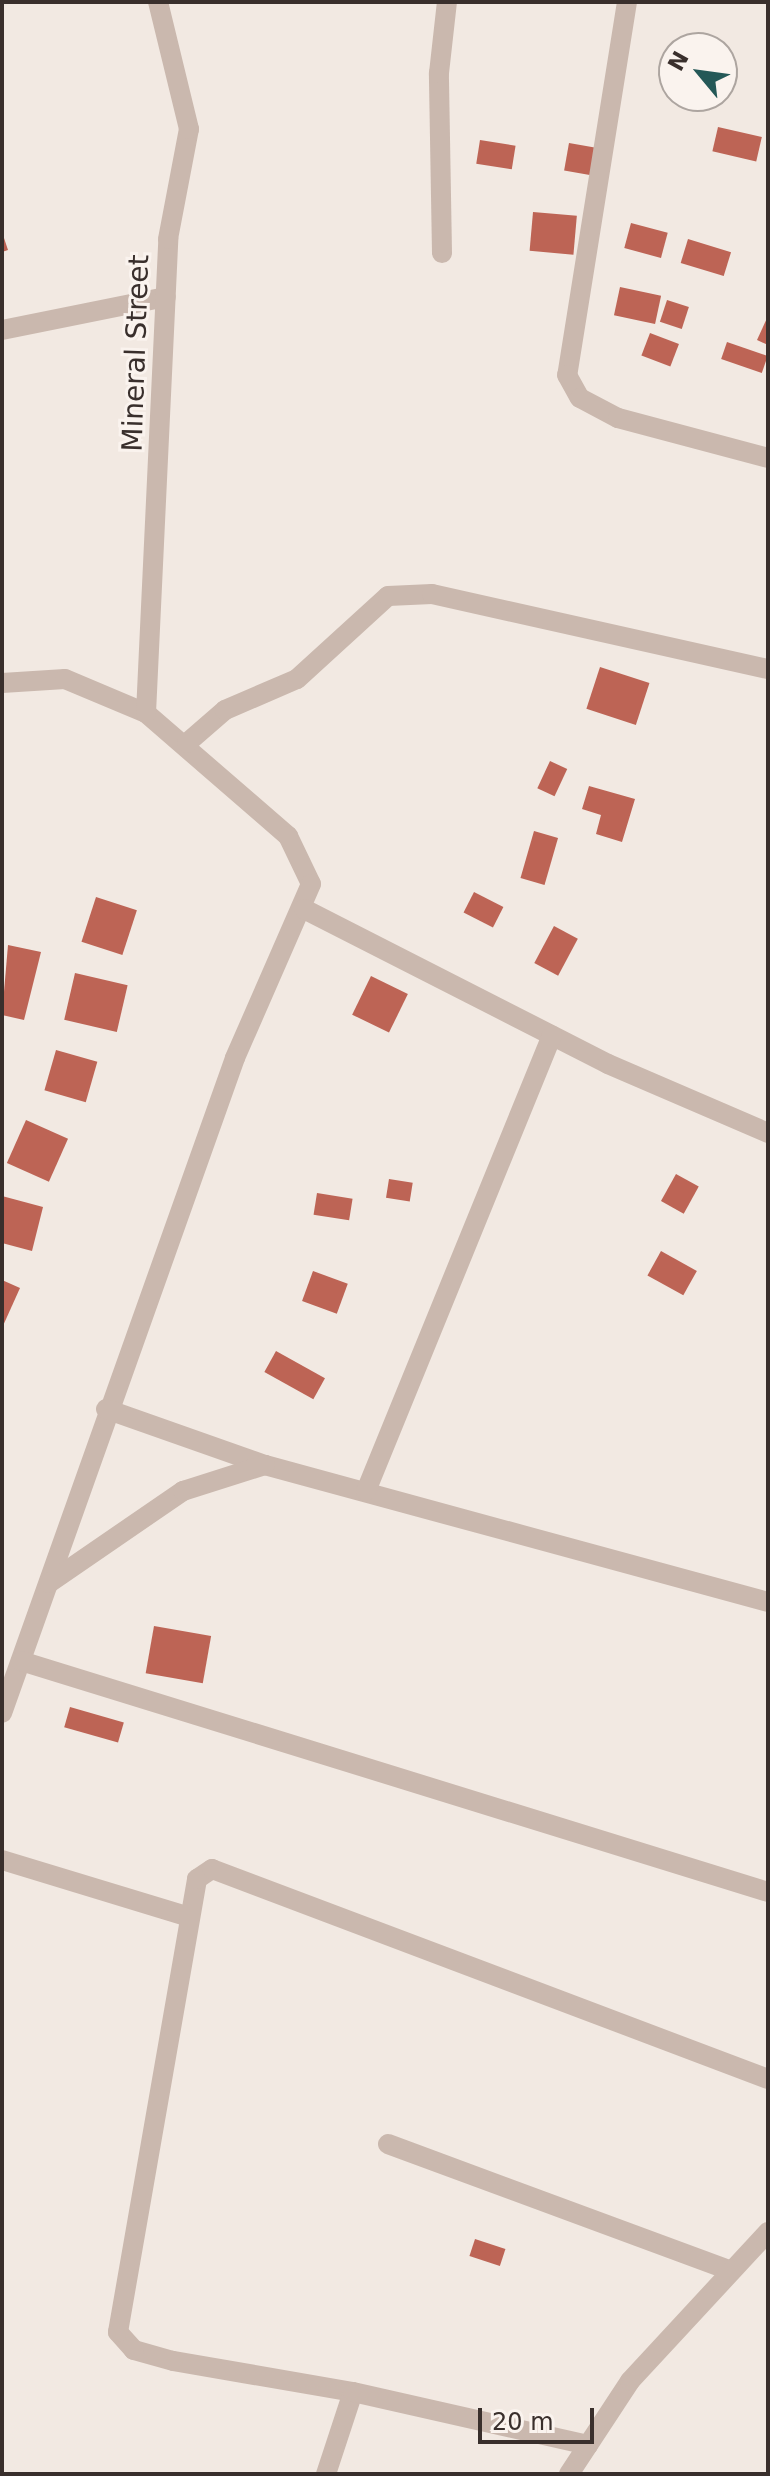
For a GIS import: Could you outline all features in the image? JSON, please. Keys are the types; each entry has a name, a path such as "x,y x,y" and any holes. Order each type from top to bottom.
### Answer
{"street":[{"name":"Mineral Street","path":"146,713 168,239 189,129 158,2"},
{"path":"442,253 439,73 447,2"},
{"path":"627,2 567,375 580,398 618,418 768,458"},
{"path":"2,330 166,297"},
{"path":"187,743 225,710 297,679 388,596 432,594 768,669"},
{"path":"2,683 65,679 146,713 187,743 297,847 311,884 304,909 247,1025 106,1409 2,1713"},
{"path":"304,909 552,1035 768,1133"},
{"path":"366,1491 552,1035"},
{"path":"106,1409 265,1465 768,1602"},
{"path":"49,1583 183,1491 265,1465"},
{"path":"21,1661 768,1892"},
{"path":"2,1860 186,1916"},
{"path":"588,2445 353,2392 173,2361 134,2350 118,2332 186,1916 197,1879 212,1869 768,2079"},
{"path":"388,2144 731,2271"},
{"path":"569,2474 630,2381 768,2232"},
{"path":"326,2474 353,2392"}],"building":[{"path":"718,127 762,137 756,161 712,151"},
{"path":"480,140 516,146 512,169 476,164"},
{"path":"569,143 607,150 603,177 564,171"},
{"path":"533,212 577,216 573,255 530,251"},
{"path":"631,223 668,233 661,258 624,248"},
{"path":"2,232 8,250 2,252"},
{"path":"688,239 731,252 724,276 681,263"},
{"path":"620,287 661,296 655,324 614,315"},
{"path":"667,300 689,307 682,329 660,322"},
{"path":"768,316 768,345 757,340"},
{"path":"650,333 679,344 670,367 641,355"},
{"path":"727,342 768,356 762,373 721,359"},
{"path":"600,667 649,683 636,725 586,709"},
{"path":"550,761 567,769 555,796 537,788"},
{"path":"589,786 635,799 622,842 596,834 601,815 582,809"},
{"path":"534,831 558,838 545,885 520,878"},
{"path":"474,892 503,907 493,927 464,912"},
{"path":"96,897 137,910 122,955 81,942"},
{"path":"554,926 578,939 558,976 534,963"},
{"path":"8,945 41,952 24,1020 2,1015"},
{"path":"75,973 128,985 117,1032 64,1020"},
{"path":"371,976 408,994 389,1033 352,1015"},
{"path":"56,1050 97,1062 86,1102 44,1090"},
{"path":"26,1120 68,1139 49,1182 7,1163"},
{"path":"676,1174 699,1187 684,1214 661,1201"},
{"path":"389,1179 413,1183 410,1202 386,1198"},
{"path":"317,1193 353,1199 349,1220 314,1215"},
{"path":"2,1196 43,1207 32,1251 2,1243"},
{"path":"661,1251 697,1271 683,1295 647,1275"},
{"path":"313,1271 348,1284 337,1314 302,1301"},
{"path":"2,1280 20,1288 2,1328"},
{"path":"276,1351 325,1378 313,1399 264,1372"},
{"path":"154,1626 211,1636 203,1683 146,1673"},
{"path":"70,1707 124,1722 118,1743 64,1727"},
{"path":"475,2239 505,2249 500,2266 469,2256"}]}
